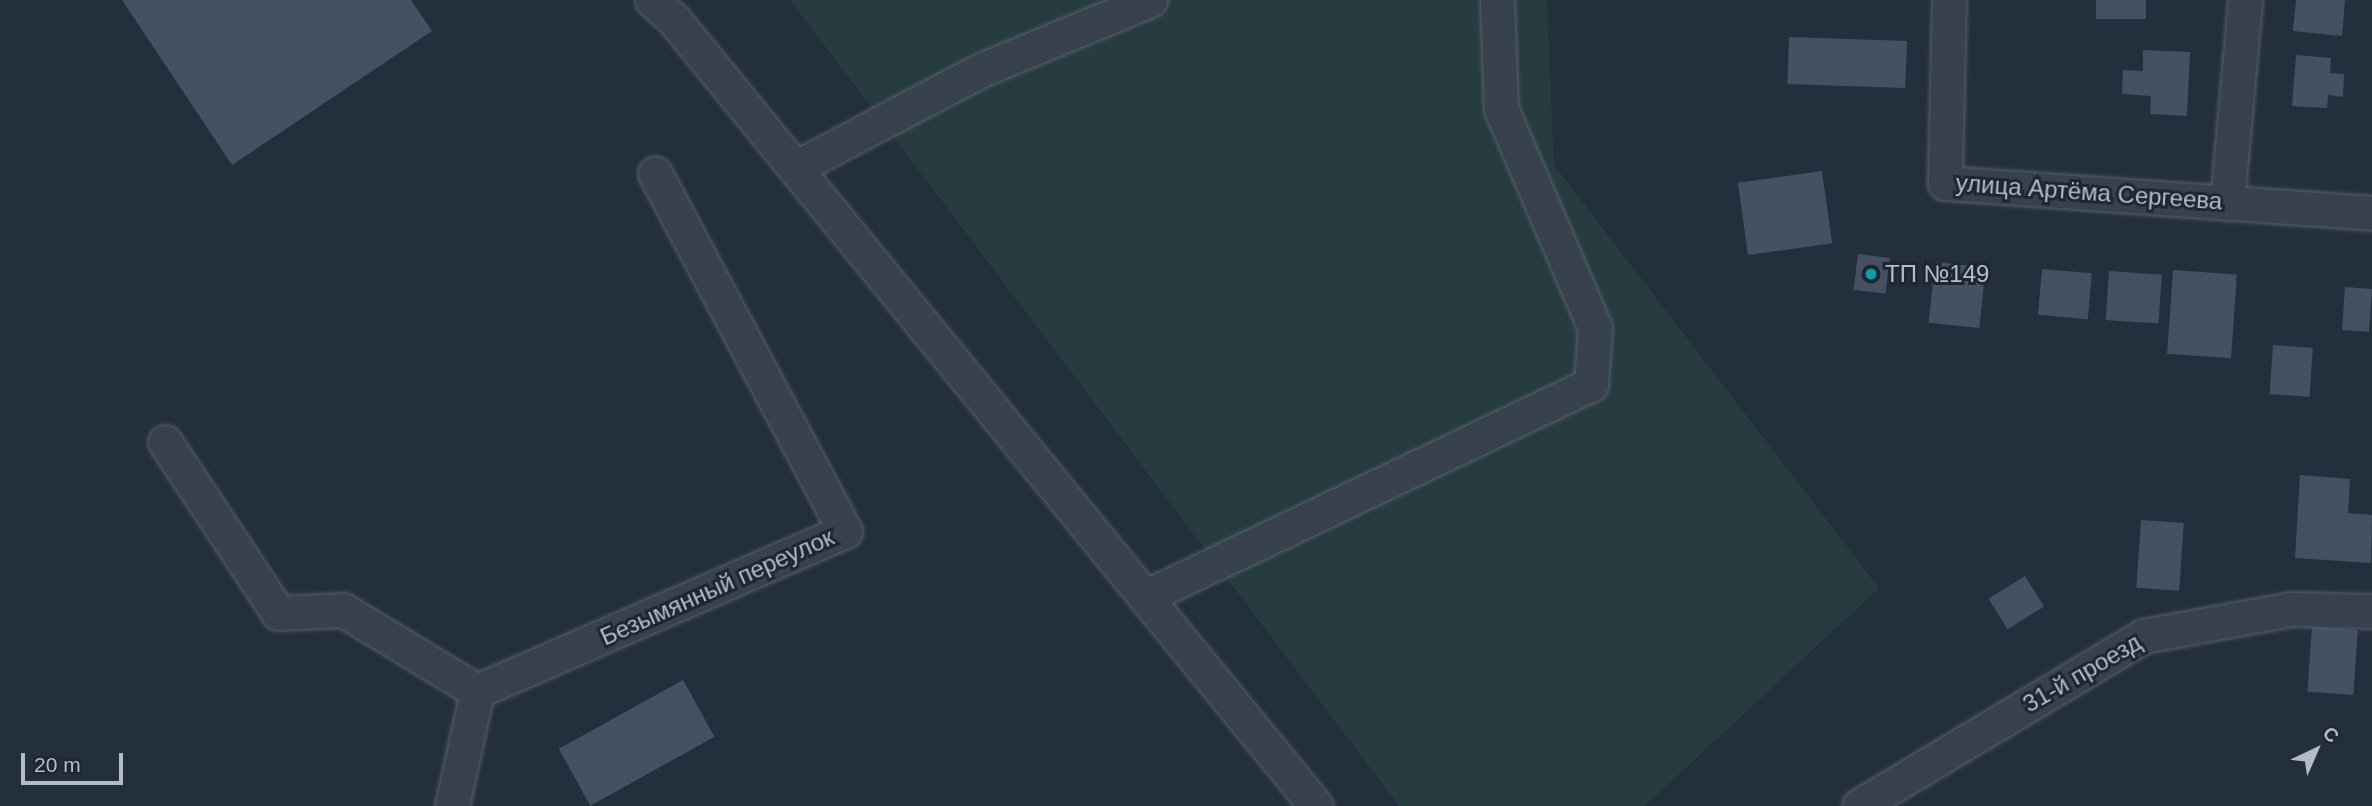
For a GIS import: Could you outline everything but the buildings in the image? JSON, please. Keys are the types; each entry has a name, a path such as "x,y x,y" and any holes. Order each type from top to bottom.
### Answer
{"street":[{"path":"652,0 675,21 1315,806"},
{"path":"795,168 981,70 1150,0"},
{"path":"1145,597 1591,384 1595,328 1501,109 1497,0"},
{"name":"улица Артёма Сергеева","path":"1949,0 1945,183 2372,213"},
{"path":"2227,202 2245,0"},
{"name":"Безымянный переулок","path":"477,691 845,531 655,173"},
{"path":"165,442 278,614 343,610 477,691 452,806"},
{"name":"31-й проезд","path":"1859,806 2143,636 2292,609 2372,611"}],"green space":[{"path":"790,0 1547,0 1554,165 1879,588 1645,806 1399,806"}],"place":[{"name":"ТП №149","path":"1871,274"}]}
